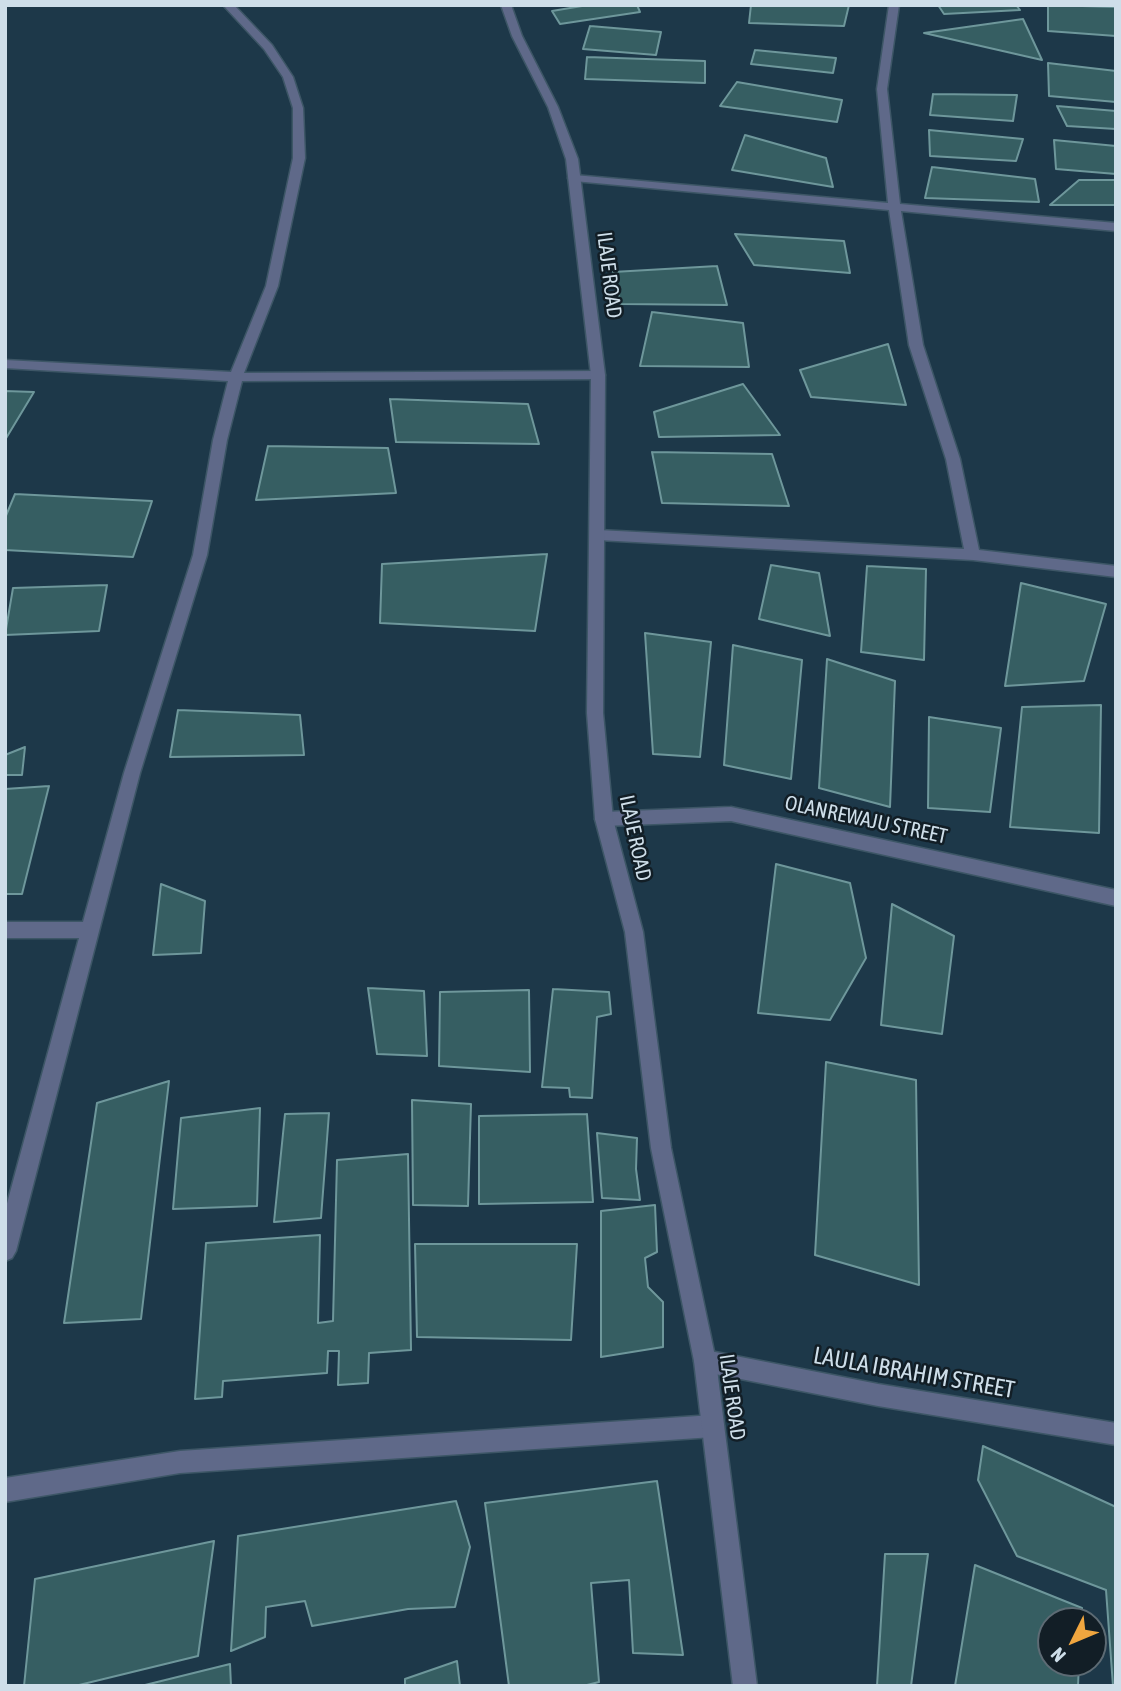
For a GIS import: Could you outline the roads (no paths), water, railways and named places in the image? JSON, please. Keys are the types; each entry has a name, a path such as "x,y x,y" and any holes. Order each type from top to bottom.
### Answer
{"street":[{"path":"5,1251 132,773 200,555 220,440 236,377 272,286 299,158 298,108 288,77 268,47 228,5"},
{"name":"ILAJE ROAD","path":"506,5 517,36 553,107 572,159 598,375 595,713 604,819 634,932 661,1148 705,1361 745,1686"},
{"path":"894,5 882,89 894,206 916,345 953,459 973,555"},
{"path":"574,178 1116,227"},
{"path":"5,364 236,377 598,375"},
{"path":"598,535 973,555 1116,572"},
{"name":"OLANREWAJU STREET","path":"604,819 732,814 1116,898"},
{"path":"5,930 90,930"},
{"name":"LAULA IBRAHIM STREET","path":"705,1361 878,1395 1116,1434"},
{"path":"5,1490 180,1462 713,1426"}]}
